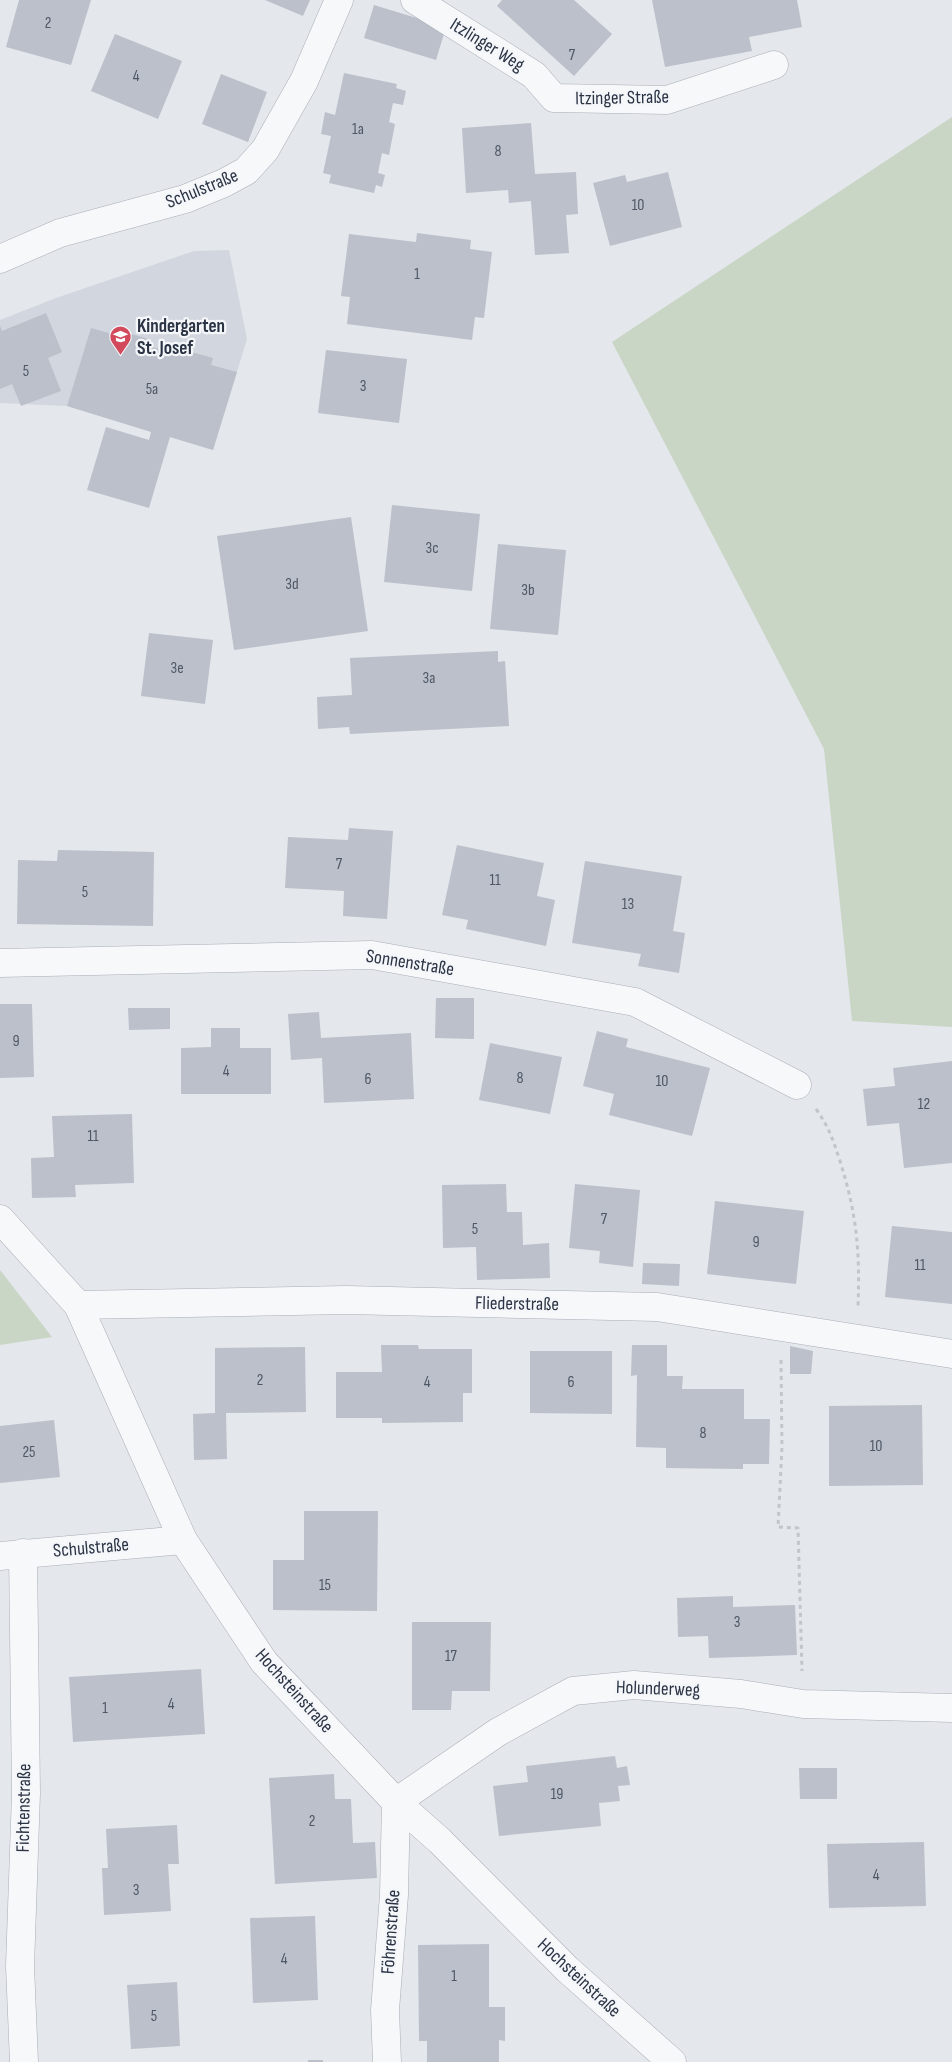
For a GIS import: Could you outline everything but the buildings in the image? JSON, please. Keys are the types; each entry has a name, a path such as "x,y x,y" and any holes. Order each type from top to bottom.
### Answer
{"street":[{"name":"Schulstraße","path":"0,259 60,233 185,199 224,183 246,171 265,150 304,82 339,0"},
{"name":"Itzlinger Weg","path":"415,0 534,75"},
{"name":"Itzinger Straße","path":"534,75 554,98 667,100 774,65"},
{"name":"Sonnenstraße","path":"0,963 372,955 635,1002 797,1085"},
{"name":"Hochsteinstraße","path":"0,1219 78,1305 183,1540 264,1662 396,1802 440,1841 567,1969 672,2062"},
{"name":"Fliederstraße","path":"78,1305 346,1300 657,1307 952,1354"},
{"name":"Schulstraße","path":"12,1554 183,1540"},
{"name":"Fichtenstraße","path":"12,1554 26,1794 20,1966 24,2062"},
{"name":"Holunderweg","path":"396,1802 498,1732 573,1690 634,1685 740,1694 803,1704 952,1708"},
{"name":"Föhrenstraße","path":"387,2062 385,2010 394,1895 396,1802"}],"path":[{"path":"831,1136 849,1190 855,1218 859,1252 858,1307"},
{"path":"781,1368 782,1447 778,1527 798,1528 803,1704"}],"shaded area":[{"name":"Kindergarten St. Josef","path":"229,250 247,339 213,450 67,406 0,403 0,320 56,298 194,251"}],"green space":[{"path":"952,117 952,1027 852,1021 824,749 612,342"},
{"path":"0,1270 52,1337 0,1345"}],"place":[{"name":"Kindergarten St. Josef","path":"121,356"}]}
